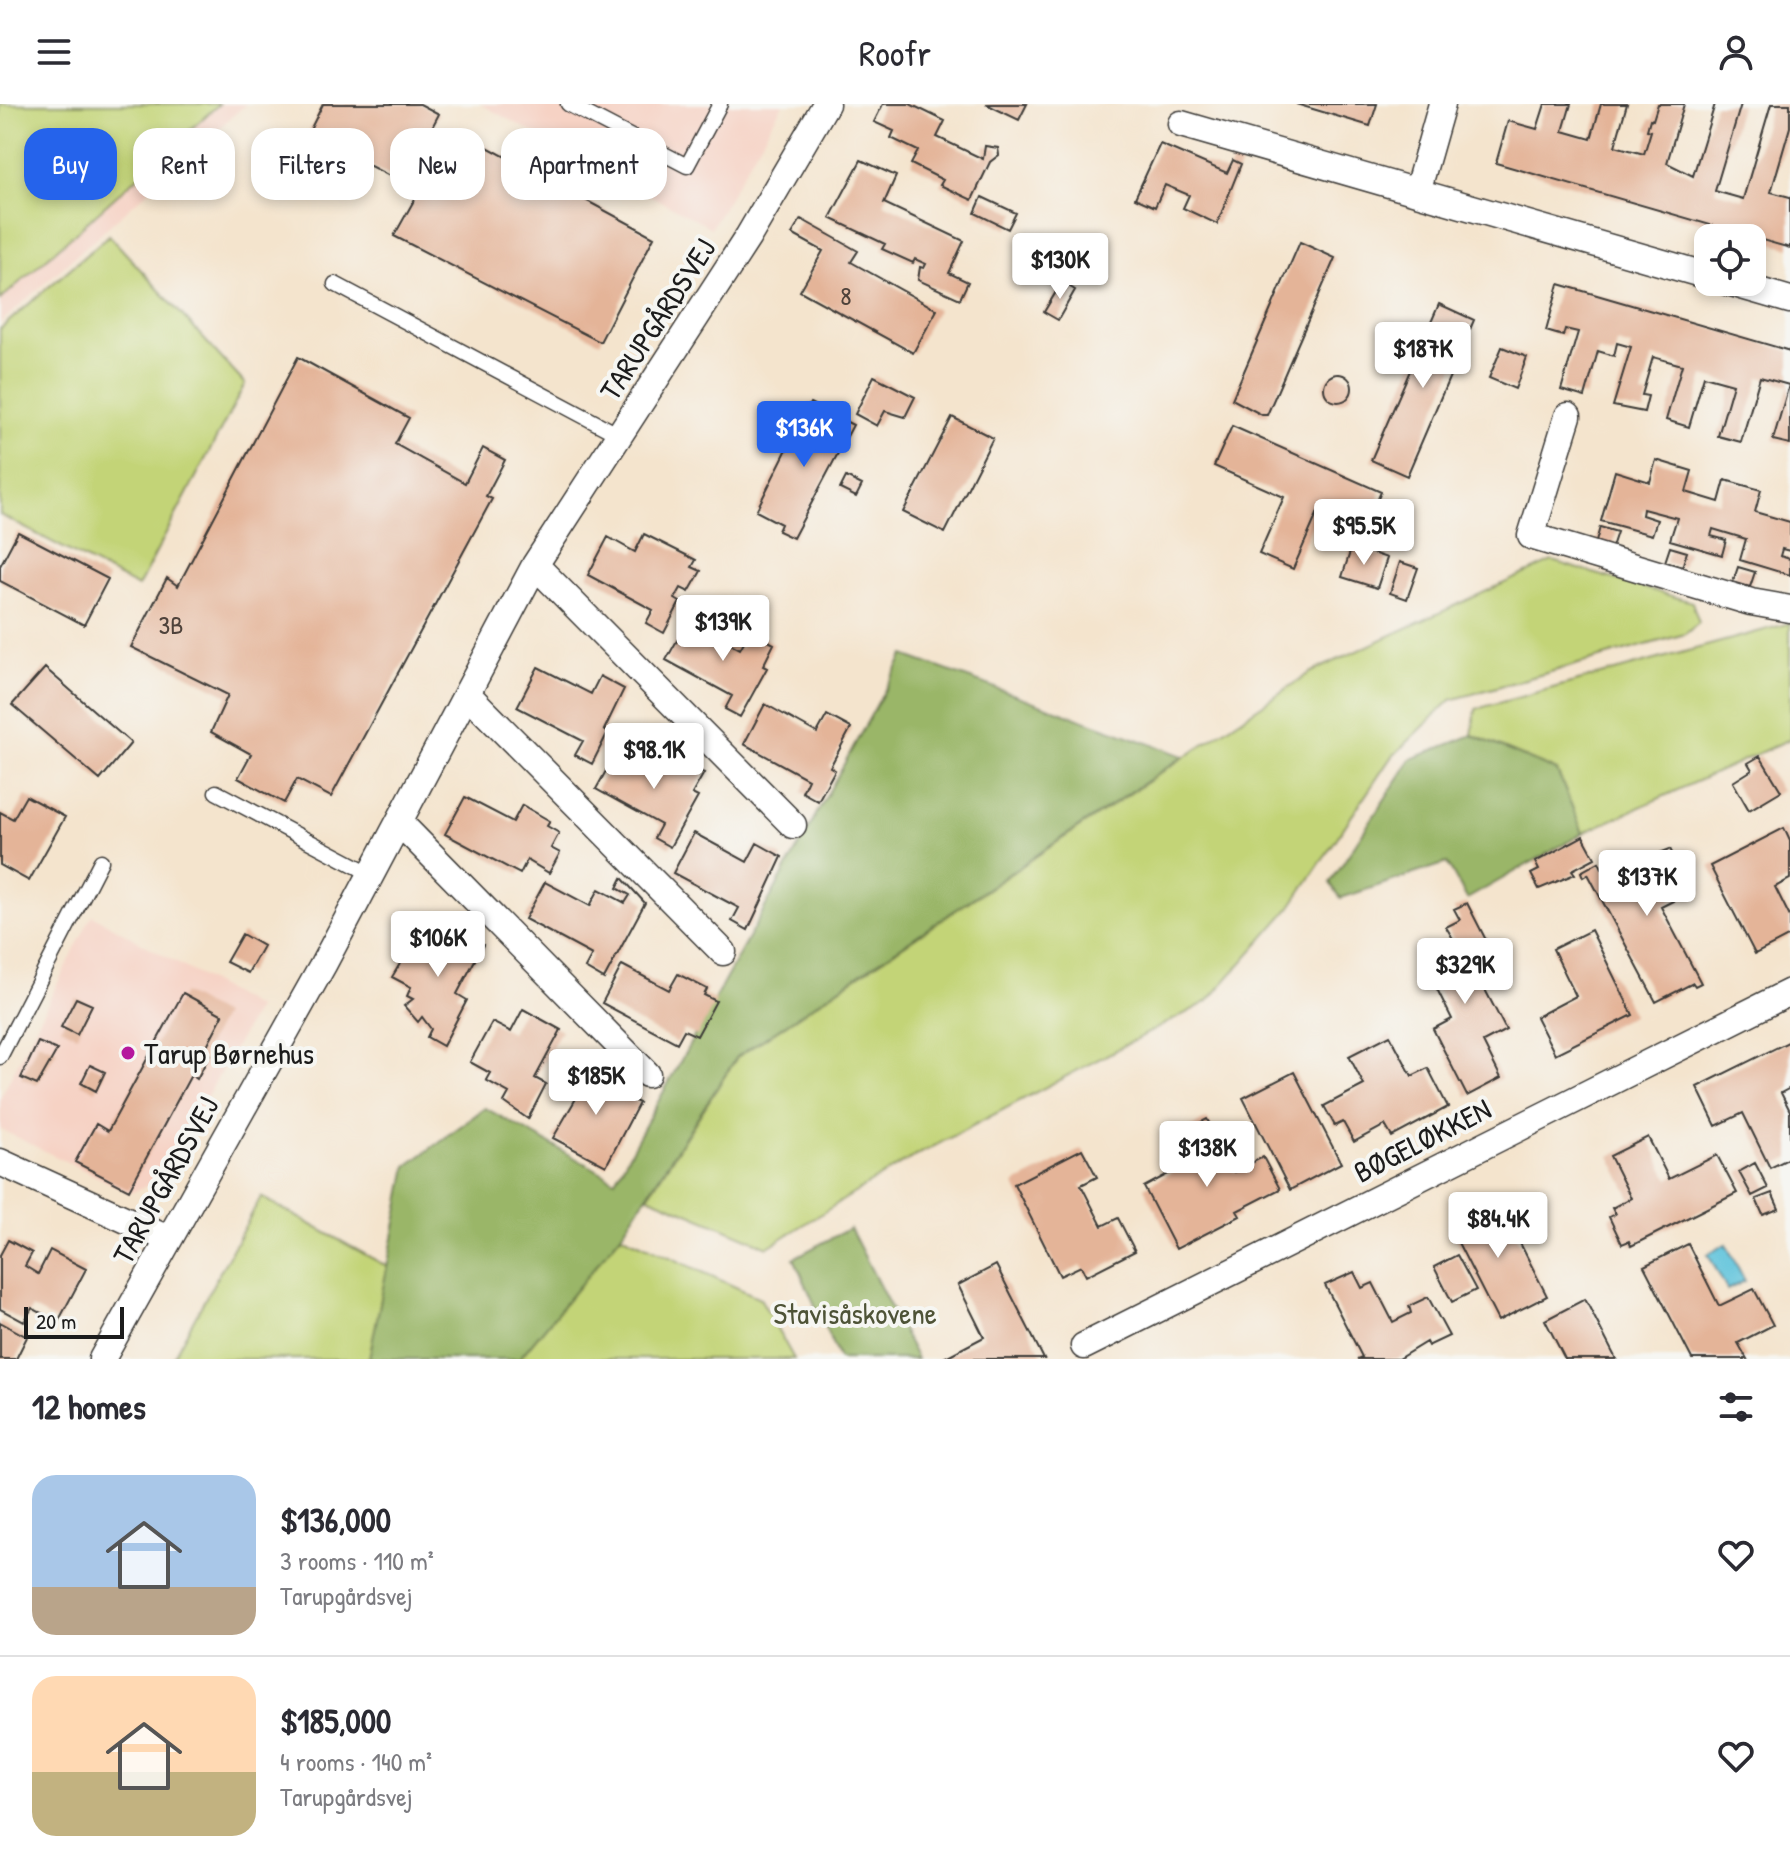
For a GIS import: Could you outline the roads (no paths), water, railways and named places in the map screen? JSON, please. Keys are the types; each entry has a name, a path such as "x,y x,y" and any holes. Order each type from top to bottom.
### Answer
{"street":[{"name":"TARUPGÅRDSVEJ","path":"102,1359 371,874 535,565 748,237 826,104"},
{"path":"1417,192 1442,104"},
{"path":"1181,124 1694,272"},
{"path":"1766,293 1790,300"},
{"path":"1568,416 1531,536 1751,602 1790,609"},
{"path":"535,565 793,825"},
{"path":"467,694 723,952"},
{"path":"399,822 647,1074"},
{"name":"BØGELØKKEN","path":"1084,1346 1790,992"},
{"path":"0,1162 168,1239"}],"lane":[{"path":"568,104 687,166 720,104"},
{"path":"335,284 619,435"},
{"path":"216,792 371,874"},
{"path":"0,1057 101,861"}],"water":[{"path":"1726,1244 1745,1281 1727,1290 1708,1254"}],"place":[{"name":"Tarup Børnehus","path":"128,1053"}],"park label":[{"name":"Stavisåskovene","path":"855,1313"}]}
